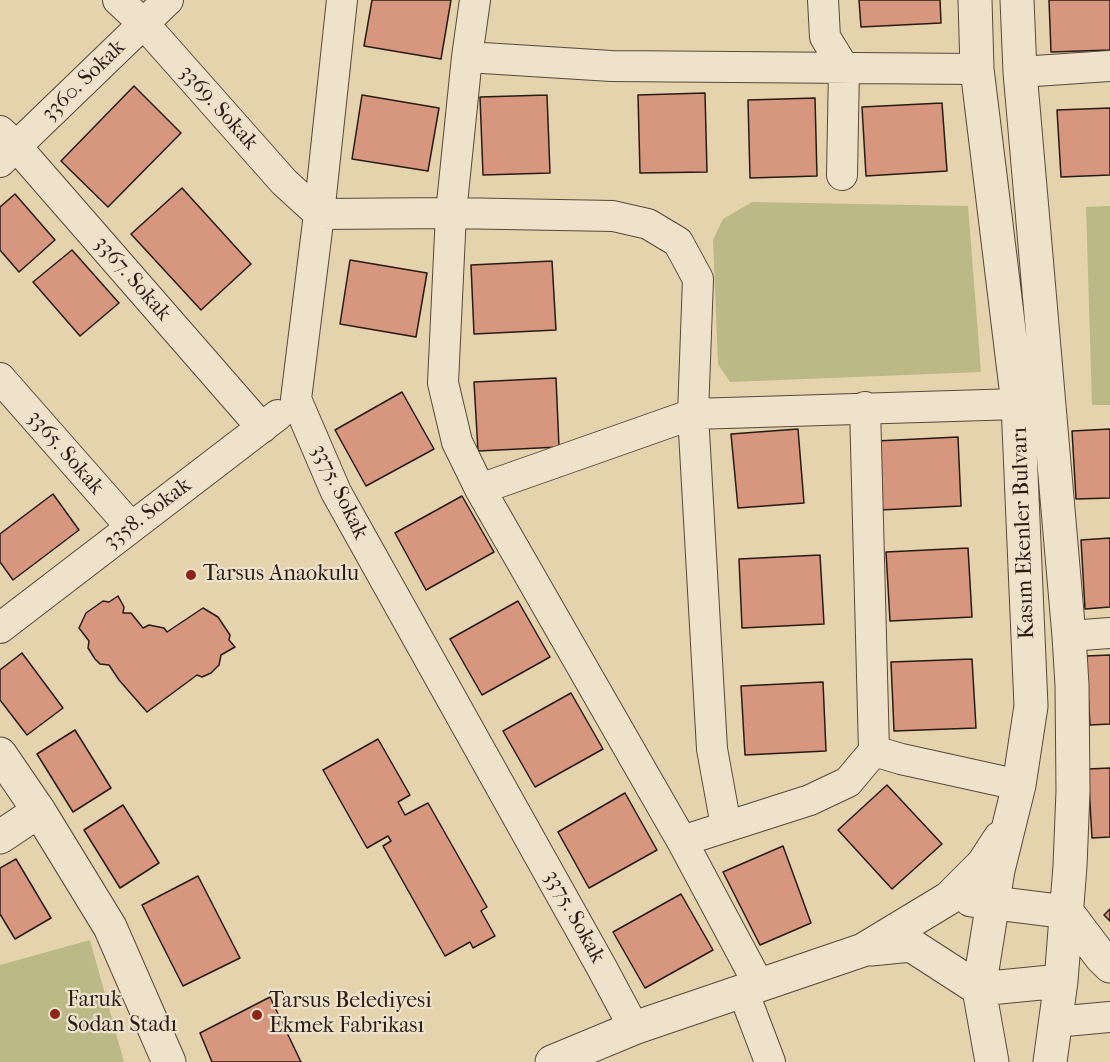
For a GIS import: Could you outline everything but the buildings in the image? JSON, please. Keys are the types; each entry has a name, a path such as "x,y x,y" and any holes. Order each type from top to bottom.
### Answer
{"street":[{"name":"3369. Sokak","path":"118,0 144,24 284,182 319,214"},
{"name":"3360. Sokak","path":"5,146 144,24 168,0"},
{"path":"296,399 342,0"},
{"path":"475,0 451,213 443,383 457,442 480,489 682,841 752,988 770,1062"},
{"path":"823,0 825,37 844,68 842,175"},
{"name":"Kasım Ekenler Bulvarı","path":"975,0 978,69 1018,404 1031,706 1019,785 998,870 979,989 992,1062"},
{"name":"Kasım Ekenler Bulvarı","path":"1017,0 1020,72 1070,636 1071,866 1061,981 1050,1062"},
{"path":"467,57 611,66 978,69"},
{"path":"1020,72 1110,66"},
{"name":"3367. Sokak","path":"5,146 262,428"},
{"path":"319,214 451,213 613,216 648,224 678,242 698,279 693,414 712,749 726,826"},
{"name":"3365. Sokak","path":"0,378 131,527"},
{"name":"3358. Sokak","path":"0,628 262,428 296,399"},
{"name":"3375. Sokak","path":"296,399 336,492 634,1028"},
{"path":"480,489 693,414 1018,404"},
{"path":"682,841 810,800 848,782 874,751 865,407"},
{"path":"1070,636 1110,633"},
{"path":"874,751 1019,785"},
{"path":"0,754 39,811 110,927 169,1062"},
{"path":"0,837 39,811"},
{"path":"552,1062 599,1053 634,1028 863,950 949,898 983,864 1010,824"},
{"path":"949,898 1067,912 1110,966"},
{"path":"863,950 911,945 979,989 1061,981"},
{"path":"1055,1022 1110,1017"}],"shaded area":[{"path":"752,202 968,206 981,372 730,382 718,364 713,240 723,219"},
{"path":"1110,206 1110,405 1092,405 1086,207"},
{"name":"Faruk Sodan Stadı","path":"90,940 124,1062 0,1062 0,965"}],"place":[{"name":"Tarsus Anaokulu","path":"191,575"},
{"name":"Faruk Sodan Stadı","path":"55,1014"},
{"name":"Tarsus Belediyesi Ekmek Fabrikası","path":"257,1015"}]}
